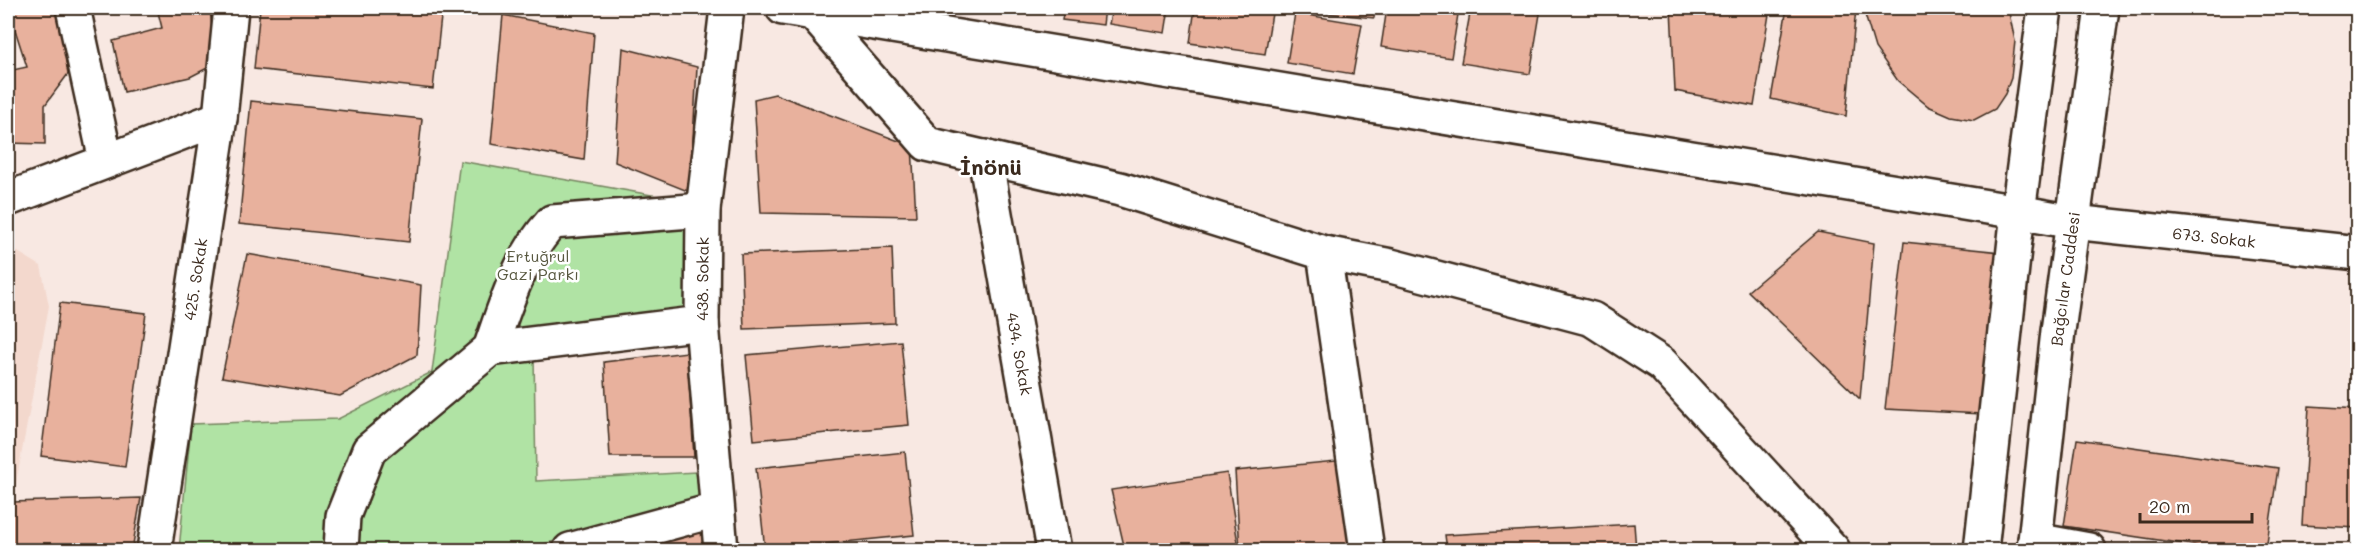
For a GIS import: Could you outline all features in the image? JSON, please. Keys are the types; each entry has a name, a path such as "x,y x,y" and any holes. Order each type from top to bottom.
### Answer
{"street":[{"path":"73,8 106,161"},
{"name":"425. Sokak","path":"154,550 220,118 231,8"},
{"name":"438. Sokak","path":"721,550 702,323 703,210 727,8"},
{"path":"1981,550 2018,212 2046,8"},
{"name":"Bağcılar Caddesi","path":"2035,545 2058,331 2102,8"},
{"path":"798,10 927,144 1120,189 1324,253 1391,266 1592,320 1662,364 1833,550"},
{"name":"673. Sokak","path":"798,10 2073,222 2358,253"},
{"path":"8,199 220,118"},
{"name":"434. Sokak","path":"985,157 1054,550"},
{"path":"341,550 344,516 369,450 490,349 516,276 537,239 552,222 703,210"},
{"path":"1324,253 1368,550"},
{"path":"490,349 702,323"},
{"path":"570,550 716,510"},
{"path":"2035,545 2089,550"}],"shaded area":[{"path":"8,246 41,266 49,306 8,526"}],"green space":[{"name":"Ertuğrul Gazi Parkı","path":"460,161 685,201 695,339 534,356 536,481 696,472 702,505 519,550 179,550 191,424 338,419 432,372"}],"building":[{"path":"8,8 58,8 68,74 45,105 45,144 8,143 8,71 27,67"},
{"path":"157,8 210,8 215,64 190,77 124,92 113,41 162,28"},
{"path":"260,8 442,8 433,89 254,69"},
{"path":"1064,8 1105,8 1103,25 1062,20"},
{"path":"1112,8 1169,8 1165,33 1109,24"},
{"path":"1195,8 1273,8 1265,54 1190,43"},
{"path":"1315,8 1375,8 1374,18 1315,12"},
{"path":"1387,8 1459,8 1451,58 1381,47"},
{"path":"1471,8 1541,8 1530,74 1461,63"},
{"path":"1671,8 1770,8 1754,106 1675,91"},
{"path":"1787,8 1856,8 1846,116 1771,99"},
{"path":"1863,8 2008,8 2015,41 2011,78 2005,94 1995,109 1974,120 1951,116 1928,106 1898,81 1875,48"},
{"path":"1295,13 1362,24 1353,74 1287,63"},
{"path":"503,15 594,33 584,160 491,144"},
{"path":"623,48 697,67 690,192 615,162"},
{"path":"775,94 912,146 916,216 761,213 754,99"},
{"path":"251,101 422,119 409,242 239,224"},
{"path":"1818,232 1874,243 1860,399 1748,291"},
{"path":"1904,242 2001,252 1982,414 1885,409"},
{"path":"892,248 895,323 744,329 741,254"},
{"path":"247,254 421,285 417,355 340,396 222,377"},
{"path":"60,303 146,313 125,467 41,456"},
{"path":"901,341 909,425 754,440 746,355"},
{"path":"687,352 694,457 610,457 604,362"},
{"path":"2309,406 2358,409 2358,528 2302,525"},
{"path":"2077,439 2278,468 2266,550 2226,550 2064,526"},
{"path":"905,452 914,535 765,550 756,468"},
{"path":"1346,460 1355,550 1240,550 1235,471"},
{"path":"1227,473 1239,550 1125,550 1111,490"},
{"path":"141,498 132,550 8,550 8,526 12,502"},
{"path":"717,518 717,550 571,550"},
{"path":"1634,524 1636,550 1447,550 1445,535"}],"district":[{"name":"İnönü","path":"991,167"}]}
